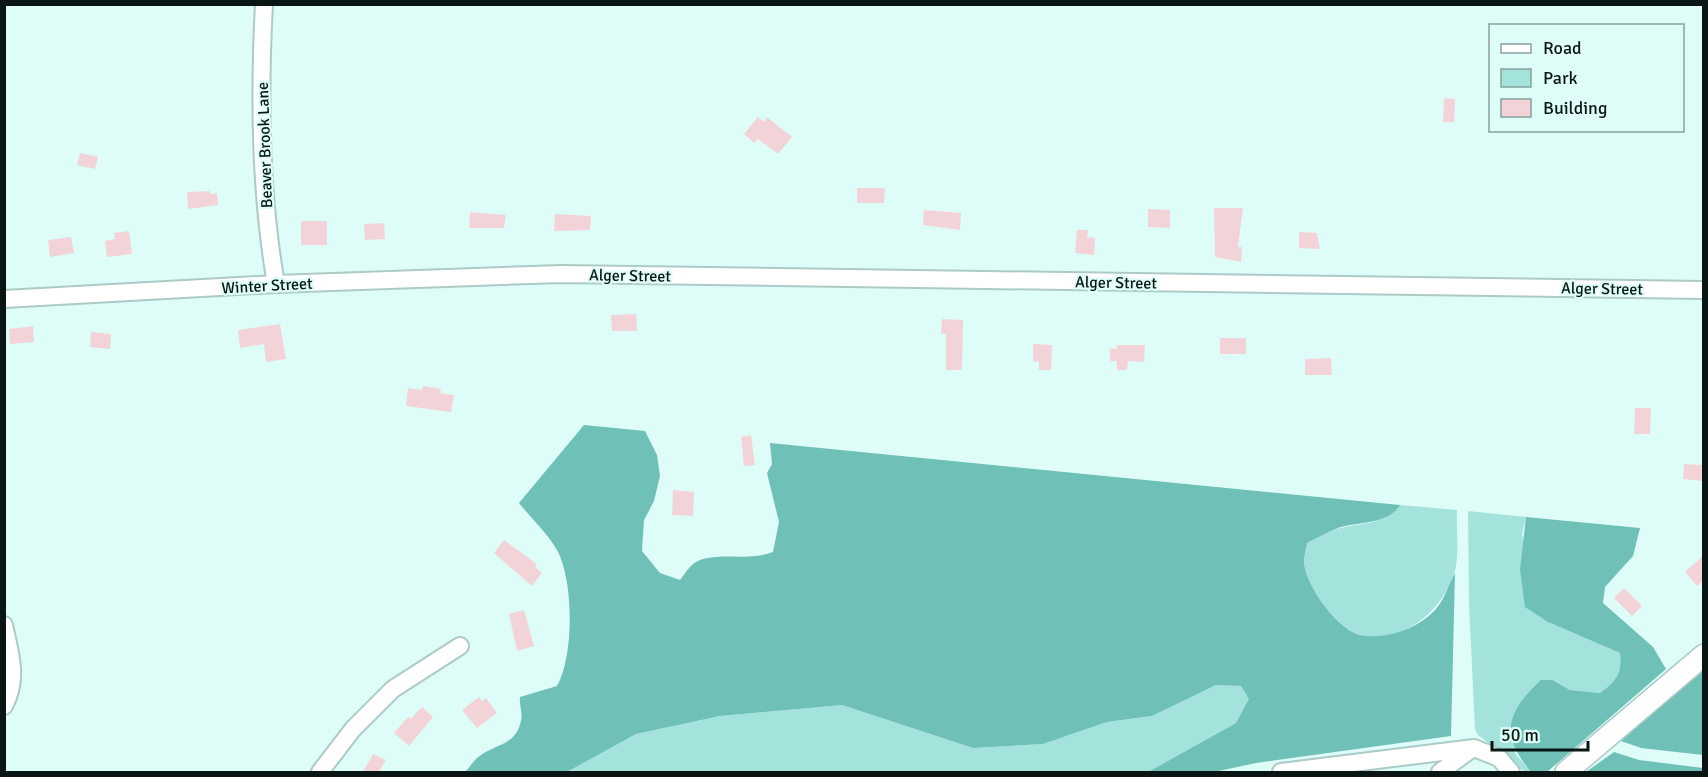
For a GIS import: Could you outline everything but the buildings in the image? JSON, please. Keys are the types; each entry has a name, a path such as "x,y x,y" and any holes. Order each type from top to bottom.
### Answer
{"main road":[{"path":"1566,772 1704,655"}],"street":[{"name":"Beaver Brook Lane","path":"264,4 261,60 266,228 276,284"},
{"name":"Winter Street","path":"4,299 276,284 529,275"},
{"name":"Alger Street","path":"529,275 1704,290"},
{"path":"4,625 13,665 13,690 4,706"},
{"path":"320,772 353,729 393,689 460,646"},
{"path":"1281,772 1474,748 1499,758 1511,772"},
{"path":"1440,772 1474,748"}],"green space":[{"path":"1400,505 1457,510 1457,551 1454,574 1440,601 1418,623 1391,635 1376,637 1360,635 1351,631 1332,615 1316,593 1305,571 1304,559 1307,543 1337,529 1374,522 1389,516"},
{"path":"1468,511 1526,517 1522,534 1548,622 1620,653 1618,677 1600,693 1570,690 1554,680 1514,752 1531,772 1525,772 1478,735 1475,729 1469,604"},
{"path":"1216,685 1241,686 1250,700 1236,723 1148,772 567,772 636,734 720,716 842,705 973,748 1043,744 1107,722 1152,716"}],"shaded area":[{"path":"584,425 645,431 657,455 660,476 654,501 644,520 642,551 660,573 680,580 694,563 704,559 763,555 773,552 779,522 767,473 772,464 770,443 1400,505 1395,511 1381,519 1338,528 1307,543 1304,559 1306,571 1324,605 1342,625 1360,635 1370,636 1401,631 1429,616 1442,601 1455,573 1451,736 1256,763 1214,772 1148,772 1236,723 1249,699 1241,686 1216,685 1152,716 1107,722 1043,744 973,748 842,705 720,716 636,734 567,772 465,772 477,758 514,736 522,715 520,697 557,686 563,673 567,656 570,618 567,580 563,564 553,544 519,503"},
{"path":"1526,517 1640,528 1633,556 1605,587 1603,603 1653,647 1666,669 1547,772 1531,772 1515,746 1511,735 1511,724 1520,703 1541,680 1553,680 1570,690 1600,693 1611,685 1619,672 1620,653 1548,622 1525,607 1520,570"},
{"path":"1703,669 1703,755 1641,748 1621,741"},
{"path":"1614,752 1639,760 1703,768 1703,772 1586,772"}]}
